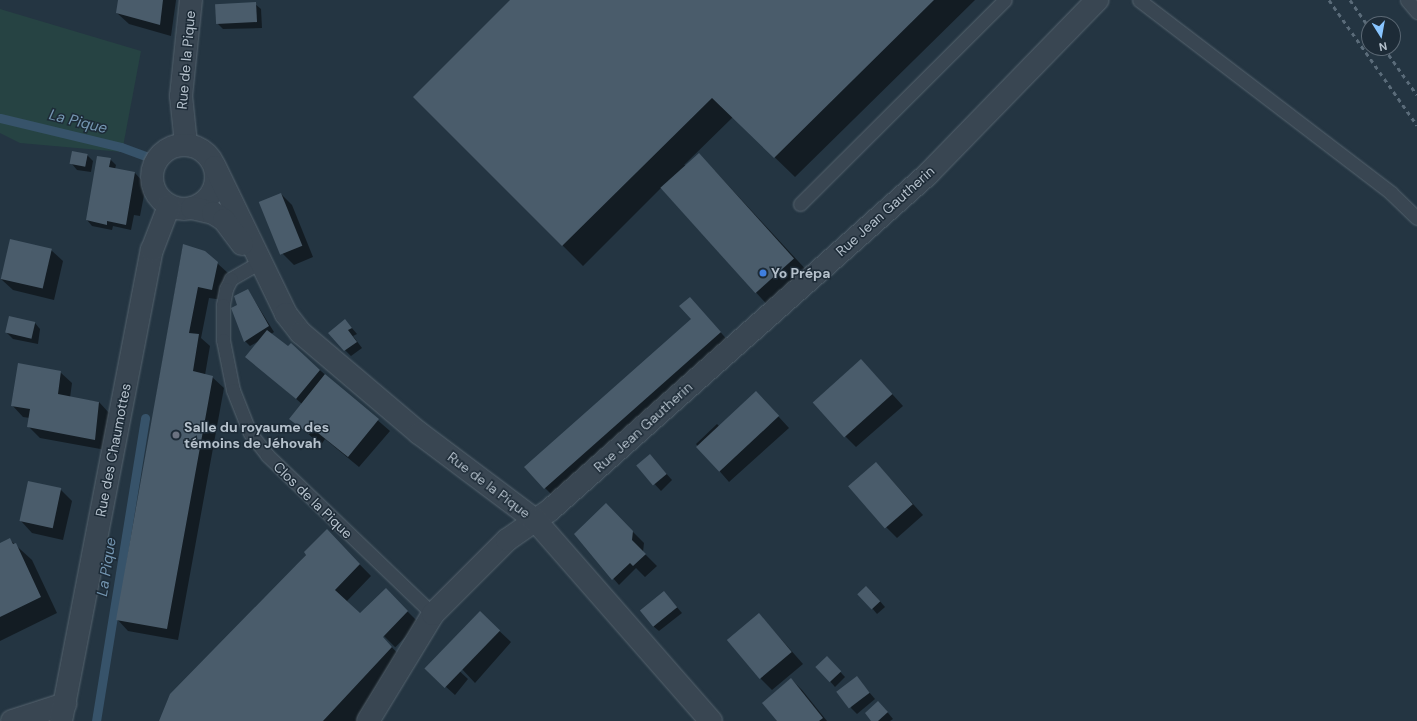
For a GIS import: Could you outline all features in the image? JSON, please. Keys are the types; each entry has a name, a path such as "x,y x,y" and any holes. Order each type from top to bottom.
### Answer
{"street":[{"name":"Rue de la Pique","path":"186,144 180,96 192,0"},
{"name":"Rue Jean Gautherin","path":"368,721 433,614 507,540 550,510 928,174 1097,0"},
{"path":"186,144 207,154 215,167 215,188 210,197 192,208 169,206 155,192 152,173 160,155 167,149 186,144"},
{"name":"Rue de la Pique","path":"215,167 286,314 301,334 419,433 535,520 711,721"},
{"name":"Rue des Chaumottes","path":"63,713 152,250 169,206"},
{"name":"Rue de la Pique","path":"192,208 213,213 224,220 260,262"},
{"path":"12,721 63,713"}],"lane":[{"path":"800,204 1005,0"},
{"path":"1139,0 1391,193 1417,218"},
{"path":"1407,0 1417,12"},
{"name":"Clos de la Pique","path":"260,262 240,271 231,280 226,289 223,305 223,340 233,390 250,432 266,455 433,614"}],"green space":[{"path":"0,9 141,51 122,152 20,143 0,133"}],"building":[{"path":"118,0 163,0 160,25 116,13"},
{"path":"510,0 934,0 774,158 712,98 562,246 413,97"},
{"path":"256,2 257,22 216,24 215,4"},
{"path":"72,151 88,154 85,167 70,164"},
{"path":"699,153 794,259 755,293 660,188"},
{"path":"97,156 111,158 109,167 135,172 126,225 107,221 107,225 86,220"},
{"path":"281,193 302,246 280,255 259,202"},
{"path":"10,239 52,249 43,289 1,279"},
{"path":"183,244 205,251 218,262 212,290 198,287 189,333 199,334 193,371 213,376 167,629 116,620"},
{"path":"248,289 269,326 244,342 231,308 237,305 234,296"},
{"path":"690,297 721,332 544,489 524,467 691,319 679,306"},
{"path":"9,316 35,322 31,339 5,333"},
{"path":"345,319 352,328 348,330 357,342 344,351 328,333"},
{"path":"267,330 288,346 291,343 320,370 296,399 245,357"},
{"path":"861,359 892,394 844,437 813,402"},
{"path":"18,363 61,371 58,394 99,402 95,440 27,427 30,409 11,406"},
{"path":"325,374 379,419 348,457 313,429 309,434 289,419"},
{"path":"756,391 779,416 719,472 696,447"},
{"path":"650,454 667,474 653,485 636,466"},
{"path":"876,462 913,504 885,529 848,486"},
{"path":"28,481 61,488 53,528 19,521"},
{"path":"606,503 633,531 632,540 646,554 633,566 630,563 612,580 574,534"},
{"path":"327,529 360,564 335,590 360,613 386,588 408,611 383,637 392,647 323,721 159,721 170,694 306,555 304,552"},
{"path":"10,538 13,544 16,543 41,597 0,617 0,543"},
{"path":"866,586 880,601 872,610 857,594"},
{"path":"664,591 677,607 653,627 640,611"},
{"path":"480,611 500,630 445,688 424,669"},
{"path":"759,613 792,652 760,679 727,640"},
{"path":"827,656 841,671 830,682 815,667"},
{"path":"857,676 870,693 849,708 836,692"},
{"path":"791,678 823,718 819,721 777,721 762,703"},
{"path":"878,701 888,712 878,721 871,721 865,713"}],"waterway":[{"name":"La Pique","path":"0,118 121,147 148,157"},
{"name":"La Pique","path":"96,721 145,418"}],"railway":[{"path":"1329,0 1417,125"},
{"path":"1350,0 1361,16"},
{"path":"1390,56 1417,95"}],"place":[{"name":"Yo Prépa","path":"763,273"},
{"name":"Salle du royaume des témoins de Jéhovah","path":"176,435"}]}
